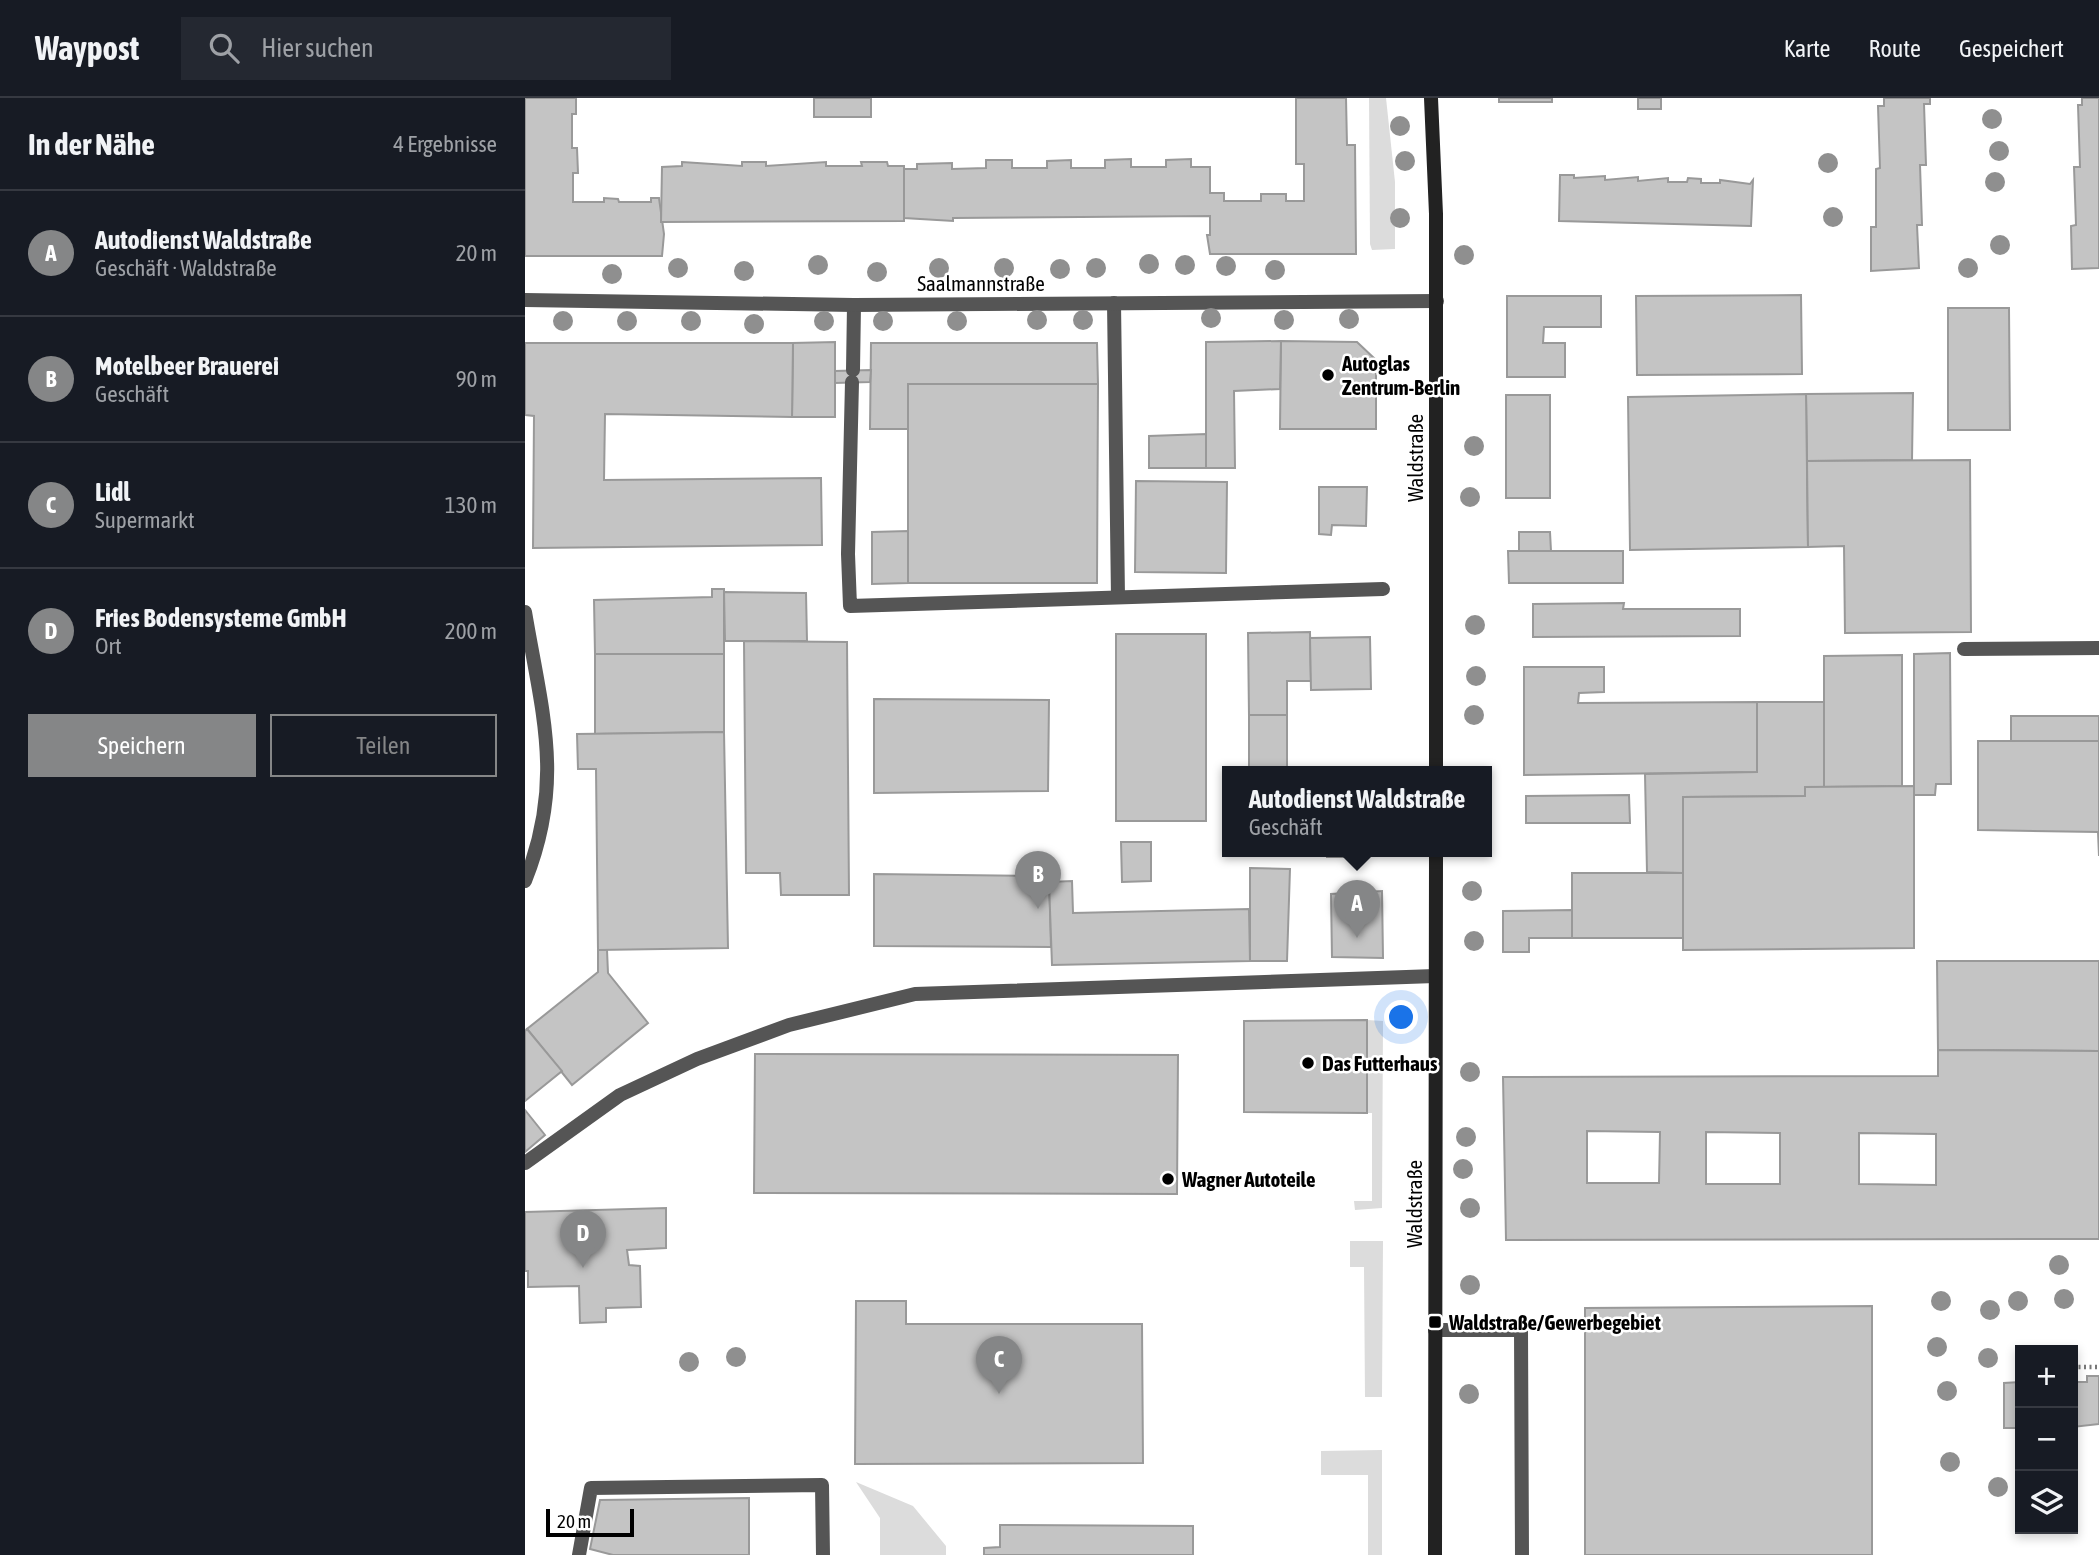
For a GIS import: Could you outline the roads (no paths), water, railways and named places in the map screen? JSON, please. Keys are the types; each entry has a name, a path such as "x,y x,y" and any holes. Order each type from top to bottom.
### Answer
{"main road":[{"name":"Waldstraße","path":"1432,100 1437,301 1436,766"},
{"name":"Waldstraße","path":"1436,857 1436,1555"}],"street":[{"name":"Saalmannstraße","path":"525,300 854,305 1437,301"},
{"path":"1114,303 1118,597"},
{"path":"854,305 848,554 850,606 1383,589"},
{"path":"525,612 548,745 549,796 540,844 525,881"},
{"path":"1964,649 2099,649"},
{"path":"525,1163 619,1095 697,1059 789,1025 915,994 1435,976"},
{"path":"1435,1330 1521,1330 1522,1555"},
{"path":"579,1555 591,1488 822,1485 823,1555"}],"place":[{"name":"Autoglas Zentrum-Berlin","path":"1328,375"},
{"name":"Motelbeer Brauerei","path":"1038,909"},
{"name":"Autodienst Waldstraße","path":"1357,938"},
{"name":"Das Futterhaus","path":"1308,1063"},
{"name":"Wagner Autoteile","path":"1168,1179"},
{"name":"Fries Bodensysteme GmbH","path":"583,1268"},
{"name":"Waldstraße/Gewerbegebiet","path":"1435,1322"},
{"name":"Lidl","path":"999,1394"}]}
